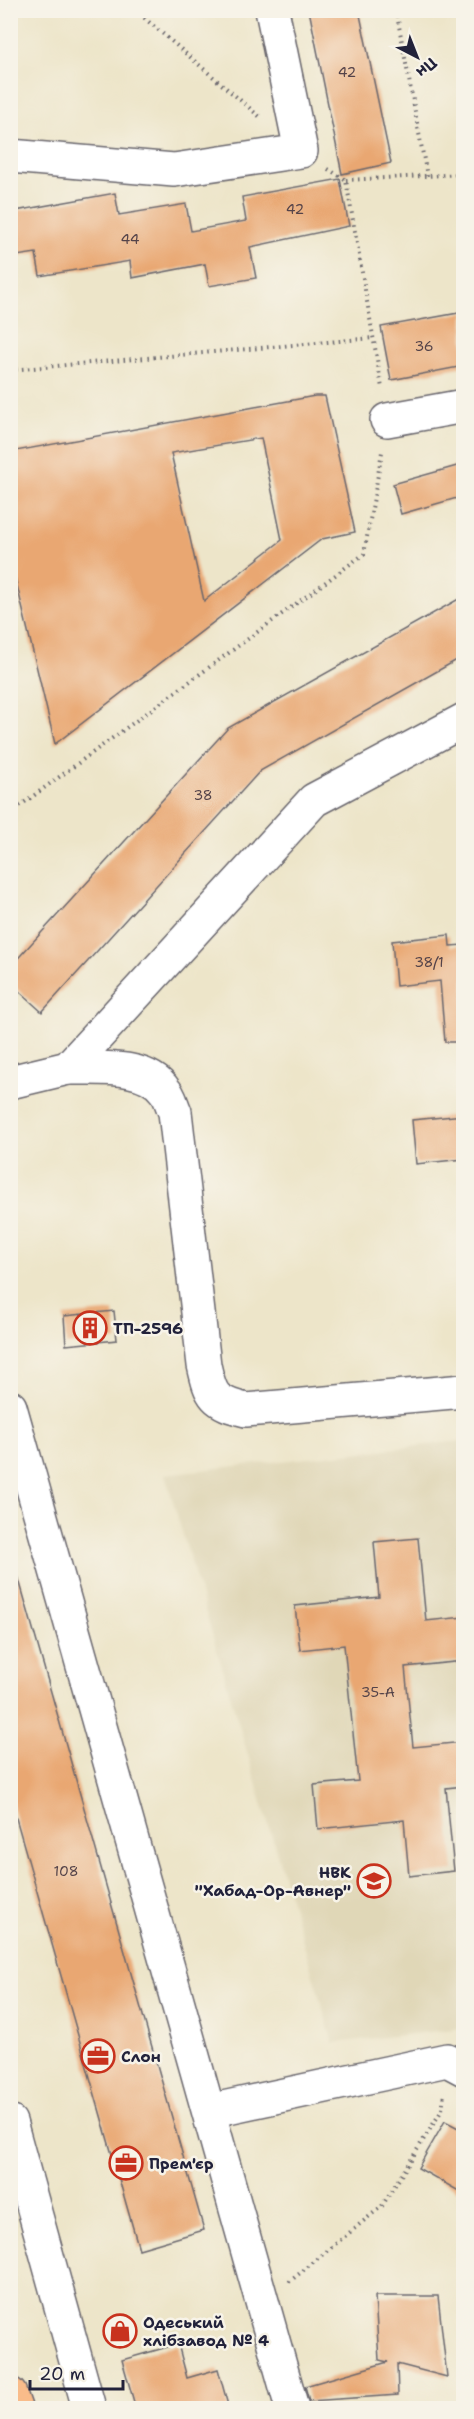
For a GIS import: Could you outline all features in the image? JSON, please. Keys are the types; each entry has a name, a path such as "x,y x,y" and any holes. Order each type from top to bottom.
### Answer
{"main road":[{"path":"10,2394 15,2409"}],"street":[{"path":"10,156 174,170 301,151 272,10"},
{"path":"387,420 464,406"},
{"path":"68,1068 314,800 464,720"},
{"path":"10,1082 68,1068 128,1071 150,1077 165,1091 175,1112 204,1365 209,1389 224,1405 246,1410 464,1391"},
{"path":"10,1407 292,2409"},
{"path":"209,2111 455,2065"},
{"path":"10,2122 88,2409"}],"path":[{"path":"135,10 301,151 346,180 464,174"},
{"path":"396,10 427,176"},
{"path":"10,813 364,554 387,420 346,180"},
{"path":"10,370 373,338"},
{"path":"262,2303 382,2206 442,2110 455,2065"}],"shaded area":[{"name":"НВК \"Хабад-Ор-Авнер\"","path":"463,1441 463,2028 333,2043 165,1474"}],"building":[{"path":"309,10 359,10 391,163 342,174"},
{"path":"340,179 349,226 250,247 256,278 209,286 205,264 132,278 130,261 40,276 36,253 10,257 10,212 115,193 119,215 186,204 191,231 246,221 242,197"},
{"path":"464,312 464,366 391,380 381,327"},
{"path":"325,396 355,532 322,539 55,744 10,556 10,452","holes":["261,438 282,540 204,601 171,453"]},
{"path":"464,464 464,496 401,514 393,484"},
{"path":"464,596 464,656 260,771 42,1012 10,983 10,967 228,728"},
{"path":"449,935 450,946 464,945 464,1042 445,1042 440,981 396,986 392,941"},
{"path":"464,1115 464,1159 416,1164 412,1120"},
{"name":"ТП-2596","path":"114,1311 117,1340 66,1345 64,1316"},
{"path":"418,1538 426,1621 464,1617 464,1661 405,1667 413,1747 464,1742 464,1786 446,1788 454,1871 409,1876 404,1820 318,1829 314,1785 358,1781 344,1645 300,1650 295,1606 379,1597 374,1542"},
{"path":"18,1576 204,2230 139,2249 10,1797 10,1577"},
{"path":"445,2121 464,2131 464,2194 418,2168"},
{"path":"375,2296 438,2296 447,2377 397,2364 398,2395 309,2401 305,2386 388,2362 379,2360"},
{"path":"178,2344 187,2378 218,2369 229,2409 136,2409 122,2360"}],"place":[{"name":"ТП-2596","path":"90,1328"},
{"name":"НВК \"Хабад-Ор-Авнер\"","path":"374,1881"},
{"name":"Слон","path":"98,2056"},
{"name":"Прем'єр","path":"126,2163"},
{"name":"Одеський хлібзавод № 4","path":"120,2331"}]}
